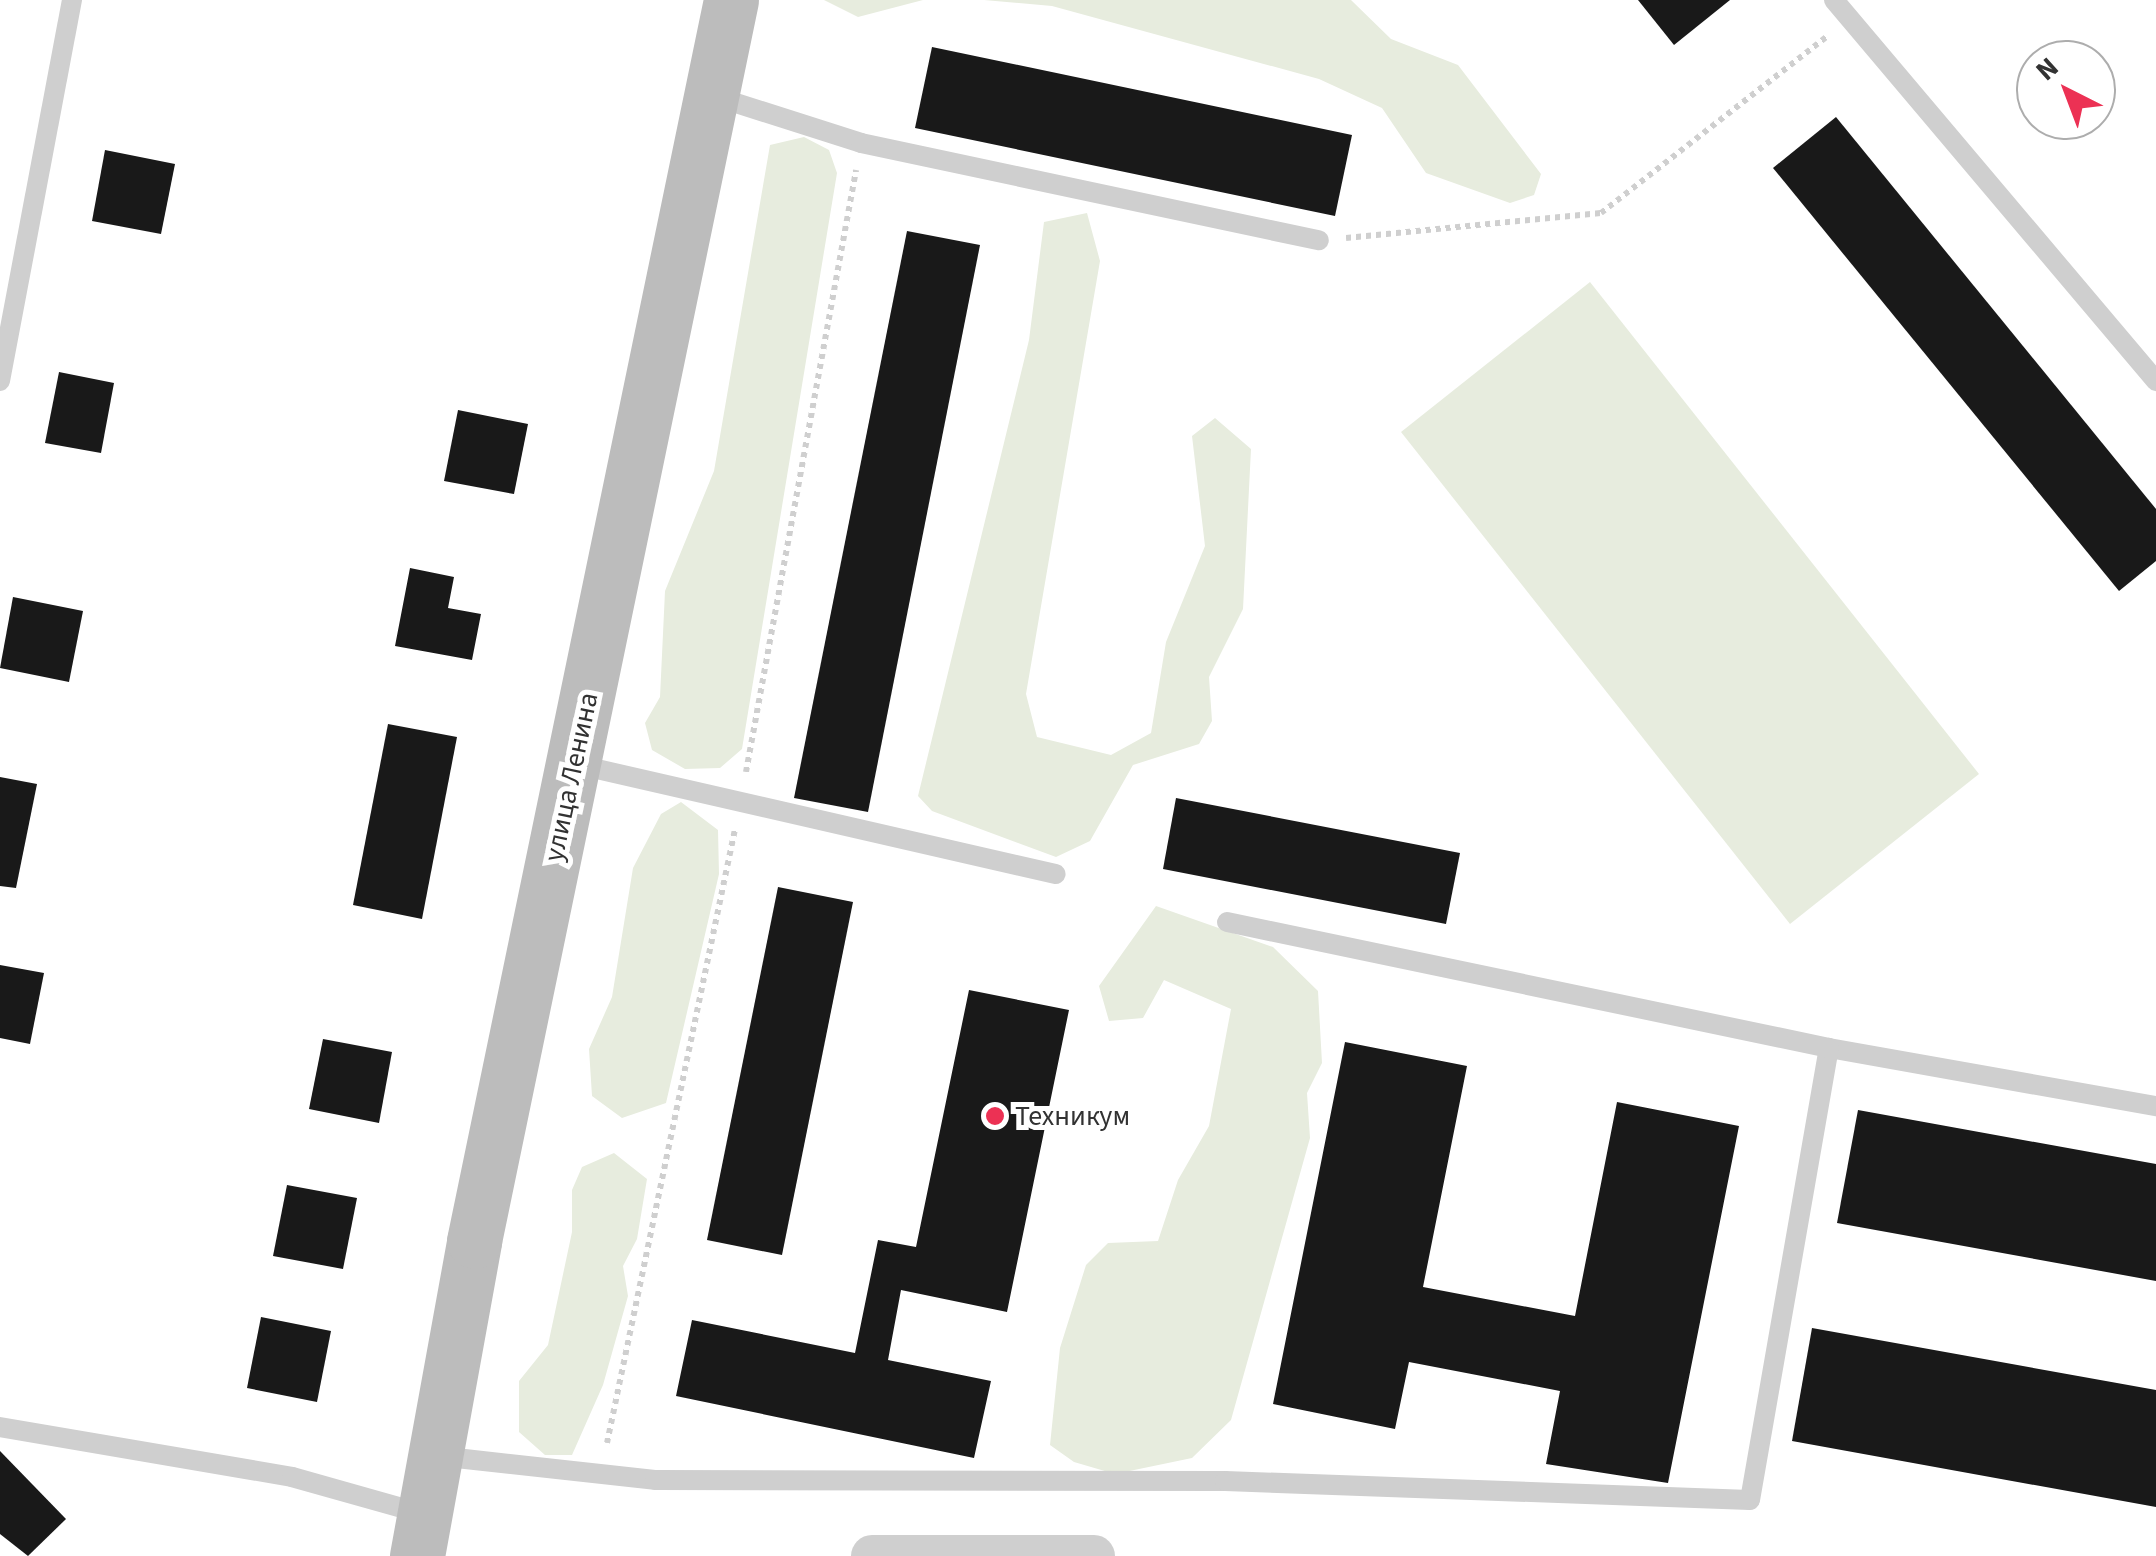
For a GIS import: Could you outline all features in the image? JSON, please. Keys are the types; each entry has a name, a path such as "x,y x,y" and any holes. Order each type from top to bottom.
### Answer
{"main road":[{"name":"улица Ленина","path":"421,1535 573,764 732,0"}],"street":[{"path":"872,1556 1094,1556"}],"lane":[{"path":"0,382 72,0"},
{"path":"1834,0 2156,381"},
{"path":"712,96 861,143 1320,240"},
{"path":"573,764 1056,874"},
{"path":"1227,922 1829,1048 2156,1106"},
{"path":"436,1455 655,1480 1225,1481 1750,1500 1829,1048"},
{"path":"0,1427 292,1477 421,1535"}],"path":[{"path":"1320,240 1600,213 1849,19"}],"shaded area":[{"path":"824,0 923,0 858,17"},
{"path":"984,0 1351,0 1391,39 1458,65 1541,174 1534,195 1510,203 1426,173 1382,108 1319,79 1052,6"},
{"path":"804,137 829,150 837,173 742,749 720,768 685,769 652,750 645,723 660,697 665,591 714,471 770,145"},
{"path":"1087,213 1100,261 1026,694 1037,737 1111,755 1151,733 1166,642 1205,546 1192,436 1215,418 1251,449 1243,609 1209,677 1212,721 1199,744 1133,765 1090,841 1056,857 932,811 918,796 1029,340 1044,222"},
{"path":"1590,282 1979,774 1790,924 1401,432"},
{"path":"681,802 718,830 719,874 666,1103 622,1118 592,1096 589,1049 612,997 633,868 661,814"},
{"path":"1156,906 1273,947 1318,991 1322,1063 1307,1093 1310,1138 1231,1420 1192,1458 1115,1474 1074,1462 1050,1445 1060,1348 1086,1265 1108,1243 1158,1241 1178,1180 1209,1126 1231,1009 1164,980 1143,1018 1109,1021 1099,986"},
{"path":"614,1153 647,1179 637,1239 623,1266 628,1296 603,1385 572,1455 545,1455 519,1432 519,1381 548,1345 572,1232 572,1190 582,1167"}],"building":[{"path":"1638,0 1730,0 1674,45"},
{"path":"932,47 1352,135 1335,216 915,128"},
{"path":"1836,117 2156,509 2156,561 2119,591 1773,168"},
{"path":"105,150 175,164 161,234 92,221"},
{"path":"907,231 980,245 868,812 794,798"},
{"path":"59,372 114,383 101,453 45,443"},
{"path":"458,410 528,424 514,494 444,481"},
{"path":"410,568 454,577 448,608 481,614 472,660 395,646"},
{"path":"13,597 83,611 69,682 0,668"},
{"path":"388,724 457,737 422,919 353,905"},
{"path":"0,777 37,784 16,888 0,886"},
{"path":"1176,798 1460,853 1446,924 1163,869"},
{"path":"778,887 853,902 782,1255 707,1240"},
{"path":"0,965 44,973 30,1044 0,1038"},
{"name":"Техникум","path":"969,990 1069,1010 1007,1312 901,1290 888,1360 991,1381 974,1458 676,1396 692,1320 855,1353 878,1240 916,1247"},
{"path":"323,1039 392,1052 379,1123 309,1109"},
{"path":"1345,1042 1467,1066 1423,1287 1575,1316 1617,1102 1739,1126 1668,1483 1546,1464 1560,1391 1409,1362 1395,1429 1273,1404"},
{"path":"1858,1110 2156,1164 2156,1281 1837,1223"},
{"path":"287,1185 357,1198 343,1269 273,1256"},
{"path":"261,1317 331,1331 317,1402 247,1388"},
{"path":"1812,1328 2156,1390 2156,1507 1792,1441"},
{"path":"0,1451 66,1519 28,1556 0,1534"}],"place":[{"name":"Техникум","path":"995,1116"}]}
